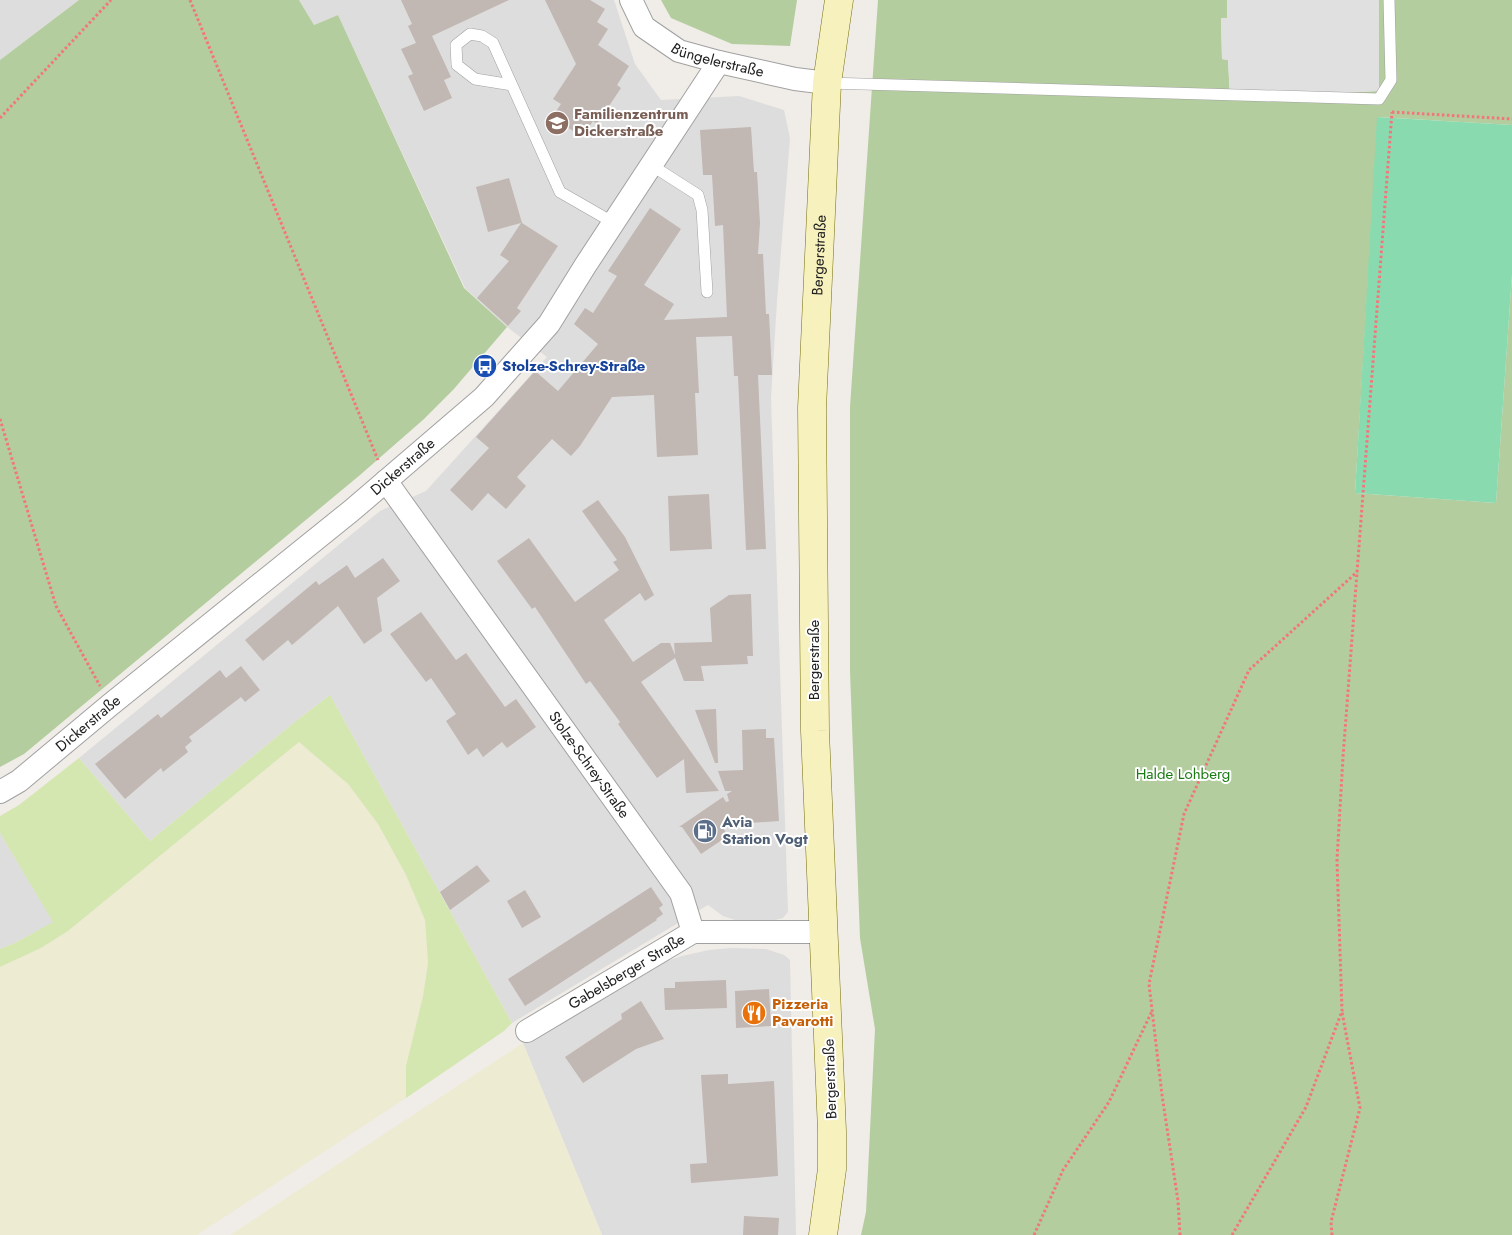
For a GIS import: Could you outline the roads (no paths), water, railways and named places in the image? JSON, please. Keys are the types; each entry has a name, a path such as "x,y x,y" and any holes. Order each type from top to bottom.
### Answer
{"main road":[{"name":"Bergerstraße","path":"823,1235 832,1169 832,1150 815,731 812,408 827,84 839,0"}],"street":[{"name":"Büngelerstraße","path":"632,0 644,27 679,51 719,62 827,84"},
{"name":"Dickerstraße","path":"0,792 19,782 110,704 386,481 484,397 549,324 719,62"},
{"name":"Stolze-Schrey-Straße","path":"386,481 681,893 693,932"},
{"name":"Gabelsberger Straße","path":"527,1031 693,932 822,932"}],"lane":[{"path":"827,84 1379,99 1391,80 1388,0"},
{"path":"512,85 475,79 457,65 456,45 470,34 482,36 493,43 512,85 560,192 614,223"},
{"path":"651,165 698,195 702,210 707,292"}],"place":[{"name":"Familienzentrum Dickerstraße","path":"557,123"},
{"name":"Stolze-Schrey-Straße","path":"485,366"},
{"name":"Avia Station Vogt","path":"705,831"},
{"name":"Pizzeria Pavarotti","path":"754,1013"}],"park label":[{"name":"Halde Lohberg","path":"1183,774"}]}
